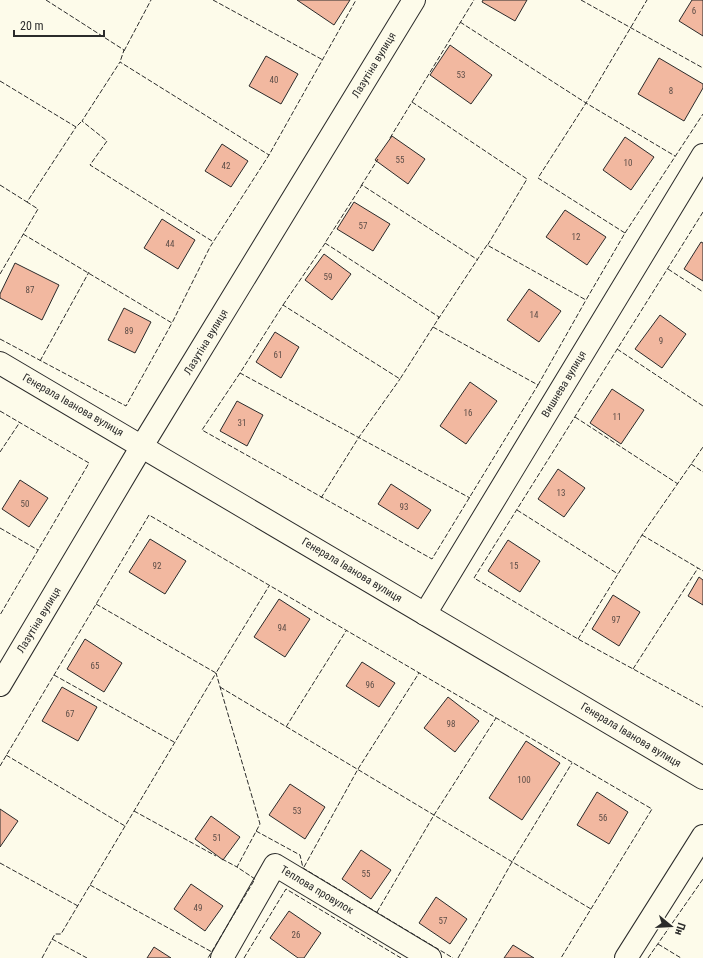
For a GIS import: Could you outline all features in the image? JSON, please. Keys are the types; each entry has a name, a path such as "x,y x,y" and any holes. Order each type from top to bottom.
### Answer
{"street":[{"name":"Лазутіна вулиця","path":"0,685 142,446 414,0"},
{"name":"Вишнева вулиця","path":"425,614 703,154"},
{"name":"Генерала Іванова вулиця","path":"0,363 703,778"},
{"path":"626,958 703,836"},
{"name":"Теплова провулок","path":"222,958 275,865 430,958"}],"building":[{"path":"297,0 350,0 334,25"},
{"path":"483,0 527,0 515,21 482,2"},
{"path":"692,0 703,0 703,36 679,21"},
{"path":"450,45 492,75 471,104 430,75"},
{"path":"266,56 298,74 281,104 249,86"},
{"path":"659,58 703,84 703,88 684,121 638,94"},
{"path":"392,136 425,159 408,184 375,160"},
{"path":"625,137 654,157 631,190 603,170"},
{"path":"222,144 248,161 231,187 205,171"},
{"path":"354,202 390,224 373,251 337,229"},
{"path":"565,210 606,237 587,265 546,237"},
{"path":"162,219 195,240 178,269 144,248"},
{"path":"701,242 703,243 703,281 684,269"},
{"path":"324,254 351,274 332,300 305,280"},
{"path":"15,263 59,285 42,320 0,298 0,294"},
{"path":"529,289 561,311 539,342 507,320"},
{"path":"124,308 151,322 135,353 108,340"},
{"path":"660,315 686,334 662,368 635,349"},
{"path":"275,332 299,347 281,378 256,362"},
{"path":"470,382 497,401 466,444 440,426"},
{"path":"612,389 644,410 621,444 590,423"},
{"path":"237,401 263,415 247,446 220,431"},
{"path":"558,469 585,488 564,517 538,499"},
{"path":"20,480 48,498 29,527 2,509"},
{"path":"391,484 431,510 418,529 378,504"},
{"path":"150,539 186,561 165,594 129,572"},
{"path":"508,540 540,561 520,592 488,571"},
{"path":"699,577 703,580 703,605 688,596"},
{"path":"613,595 640,612 619,646 592,629"},
{"path":"279,599 310,619 285,657 254,637"},
{"path":"85,639 122,663 104,692 67,669"},
{"path":"362,662 395,683 379,707 346,686"},
{"path":"62,687 97,707 78,741 42,721"},
{"path":"448,697 479,721 455,752 424,728"},
{"path":"526,741 560,763 522,820 489,798"},
{"path":"290,784 325,807 305,839 269,815"},
{"path":"597,792 628,812 609,844 577,825"},
{"path":"0,809 18,821 0,847"},
{"path":"211,816 240,837 223,860 195,839"},
{"path":"361,850 391,870 371,899 342,879"},
{"path":"191,884 223,906 205,931 174,909"},
{"path":"436,897 467,919 450,944 419,923"},
{"path":"289,911 321,933 304,958 298,958 270,938"},
{"path":"513,945 534,958 504,958"},
{"path":"154,947 171,958 147,958"}],"fence":[{"path":"46,0 124,50 120,62"},
{"path":"124,51 151,0"},
{"path":"213,0 323,60"},
{"path":"23,234 172,323 210,247 269,155 356,0"},
{"path":"390,138 474,0"},
{"path":"581,0 703,68"},
{"path":"240,373 202,430 432,559 538,385 433,327 487,245 586,300 625,233 538,178 586,103 647,0"},
{"path":"460,22 586,103 675,156"},
{"path":"212,241 90,165 107,141 82,121 120,62 269,155"},
{"path":"0,81 76,127 82,121"},
{"path":"412,102 527,179 487,246"},
{"path":"625,233 703,114"},
{"path":"0,185 27,202 76,127"},
{"path":"361,186 378,159"},
{"path":"438,319 439,317 325,243 362,185 478,260"},
{"path":"0,274 38,209 27,202"},
{"path":"703,212 474,578 578,639 703,707"},
{"path":"283,305 326,242"},
{"path":"668,269 703,292"},
{"path":"40,361 89,272"},
{"path":"538,385 586,300"},
{"path":"433,327 400,379 283,305 240,373 470,498"},
{"path":"0,339 126,406 172,323"},
{"path":"617,349 703,406"},
{"path":"321,498 359,437 400,379"},
{"path":"0,411 89,463 0,615"},
{"path":"575,417 678,484"},
{"path":"0,452 20,422"},
{"path":"578,639 642,535 703,447"},
{"path":"691,464 703,472"},
{"path":"517,510 618,574"},
{"path":"0,766 149,515 652,809 561,958"},
{"path":"0,528 38,550"},
{"path":"642,535 703,571"},
{"path":"633,669 698,568"},
{"path":"96,604 216,673 269,586"},
{"path":"286,727 346,631"},
{"path":"42,958 55,934 61,934 216,673 260,824 237,867 255,879 208,958"},
{"path":"304,867 358,769 419,673"},
{"path":"54,675 174,742"},
{"path":"220,687 591,909"},
{"path":"377,912 434,815 496,718"},
{"path":"6,755 125,826"},
{"path":"458,958 512,862 572,763"},
{"path":"134,811 216,856"},
{"path":"256,831 300,855 303,868 453,958"},
{"path":"222,859 237,867"},
{"path":"0,863 78,906"},
{"path":"648,958 703,879"},
{"path":"90,885 212,952"},
{"path":"244,958 286,889 401,958"},
{"path":"52,939 87,958"},
{"path":"658,944 681,958"}]}
